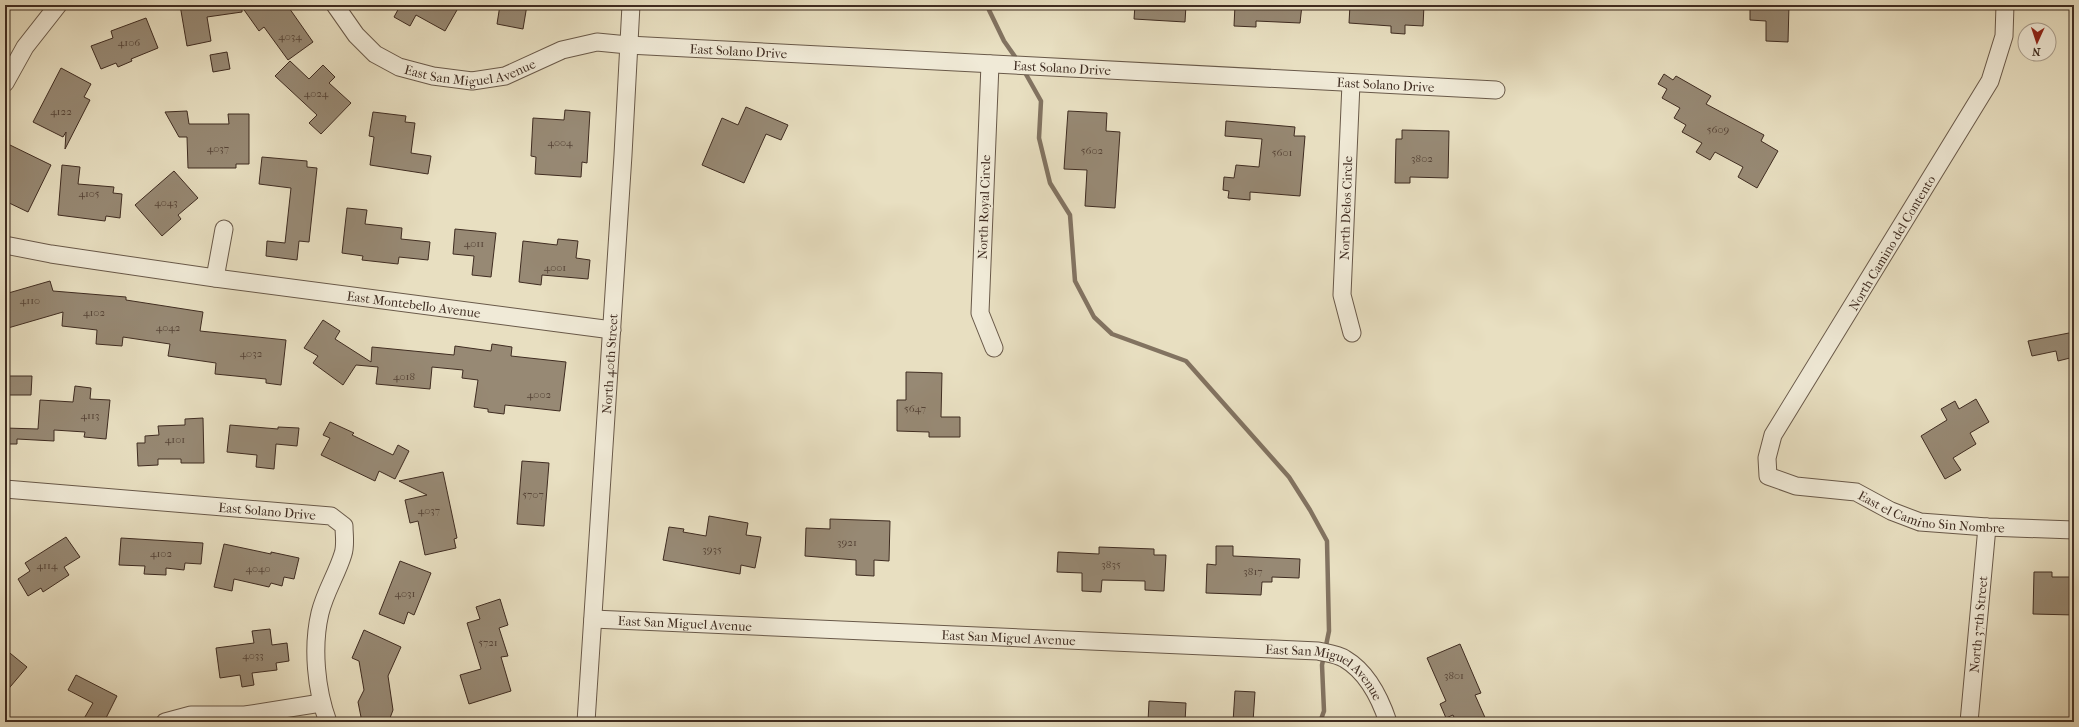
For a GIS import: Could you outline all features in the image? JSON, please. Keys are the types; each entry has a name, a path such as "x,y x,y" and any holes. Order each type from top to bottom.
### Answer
{"street":[{"path":"5,83 25,47 58,5"},
{"name":"East San Miguel Avenue","path":"335,5 356,35 375,54 399,68 433,76 472,81 505,76 562,50 597,42 628,45"},
{"name":"North 40th Street","path":"586,722 612,330 631,5"},
{"name":"North Camino del Contento","path":"1768,476 1767,458 1773,435 1990,81 2004,36 2005,5"},
{"name":"East Solano Drive","path":"628,45 1496,90"},
{"name":"North Royal Circle","path":"990,64 980,313 994,348"},
{"name":"North Delos Circle","path":"1351,83 1342,295 1352,333"},
{"path":"216,278 224,229"},
{"name":"East Montebello Avenue","path":"5,245 51,254 216,278 612,330"},
{"name":"East el Camino Sin Nombre","path":"1768,476 1796,486 1856,492 1892,511 1920,522 1987,527 2074,530"},
{"name":"East Solano Drive","path":"5,489 330,516 344,526 344,553 327,591 320,614 317,668 321,703"},
{"name":"North 37th Street","path":"1969,722 1987,527"},
{"name":"East San Miguel Avenue","path":"593,619 1318,650 1344,658 1357,668 1373,689 1388,722"},
{"path":"165,722 191,715 245,715 321,703 328,722"}],"building":[{"path":"180,5 287,5 313,42 288,60 264,27 259,31 242,7 242,12 207,17 211,41 187,46"},
{"path":"397,5 456,5 454,8 457,10 445,31 416,15 410,26 394,17 400,6"},
{"path":"500,5 527,5 523,29 497,24"},
{"path":"1135,5 1186,5 1185,22 1134,19"},
{"path":"1235,5 1302,5 1300,23 1256,21 1256,27 1234,26"},
{"path":"1350,5 1424,5 1423,26 1405,25 1405,34 1391,33 1391,26 1349,23"},
{"path":"1750,5 1789,5 1788,42 1766,41 1766,21 1750,20"},
{"path":"146,18 158,48 131,59 132,61 118,67 116,63 101,69 91,46 113,38 111,31"},
{"path":"227,52 230,69 213,72 210,55"},
{"path":"290,61 309,79 323,65 335,77 329,83 351,103 321,134 309,123 317,115 275,76"},
{"path":"61,68 91,84 84,97 90,100 65,149 66,132 63,137 33,122"},
{"path":"1664,74 1673,80 1676,76 1711,96 1706,104 1764,135 1761,141 1778,151 1757,188 1738,177 1743,167 1715,152 1710,160 1696,152 1702,143 1682,132 1686,125 1674,118 1680,108 1662,98 1667,89 1658,84"},
{"path":"746,107 788,125 781,140 766,134 744,183 702,165 722,118 738,125"},
{"path":"565,110 590,112 587,163 582,162 581,177 535,174 536,157 531,156 533,118 564,120"},
{"path":"187,111 189,124 229,124 228,114 249,114 249,164 236,164 236,168 188,168 187,137 179,137 165,112"},
{"path":"1068,111 1107,113 1106,131 1120,132 1115,208 1085,206 1087,170 1064,169"},
{"path":"373,112 406,116 405,122 415,123 411,153 431,156 428,174 370,165 374,137 369,136"},
{"path":"1226,121 1295,127 1294,136 1305,136 1300,196 1250,192 1250,200 1228,198 1229,191 1223,190 1224,177 1234,178 1236,165 1259,167 1262,139 1225,136"},
{"path":"1402,130 1449,131 1448,178 1410,177 1410,183 1395,183 1396,139 1402,139"},
{"path":"10,145 51,165 28,212 5,201 5,156"},
{"path":"262,157 307,161 307,167 317,168 309,242 299,241 297,260 266,256 267,241 285,243 291,188 259,184"},
{"path":"62,165 80,167 78,184 114,187 113,193 122,194 120,218 106,216 105,221 58,215"},
{"path":"174,171 198,198 178,215 181,219 162,236 135,205"},
{"path":"347,208 367,210 365,224 402,228 401,239 430,242 428,260 399,257 398,264 362,260 363,256 342,253"},
{"path":"455,229 496,233 491,277 472,275 474,256 453,254"},
{"path":"558,239 578,241 576,258 590,260 588,279 542,275 541,285 519,282 523,241 557,245"},
{"path":"50,281 53,291 126,297 126,300 203,312 200,331 286,340 281,385 266,383 266,379 215,374 216,363 168,356 170,344 123,337 122,346 96,344 97,330 62,326 63,312 8,328 5,318 5,294"},
{"path":"323,320 340,331 335,339 371,362 372,347 454,355 455,346 491,351 492,344 512,347 511,356 566,362 560,411 505,405 504,414 488,412 488,409 474,407 478,380 462,378 463,370 432,367 430,389 376,384 378,367 356,365 343,385 313,363 318,356 304,348"},
{"path":"2074,332 2074,357 2058,361 2056,351 2032,356 2028,341"},
{"path":"906,372 942,373 941,417 960,417 960,437 929,437 929,432 897,431 897,400 906,400"},
{"path":"5,376 32,376 31,395 5,395"},
{"path":"75,386 91,388 90,399 110,400 106,439 84,437 85,432 54,430 54,441 17,439 17,444 5,444 5,428 38,429 40,400 73,402"},
{"path":"1976,399 1989,422 1970,433 1976,444 1953,458 1961,470 1945,479 1921,436 1947,420 1941,409 1955,401 1959,409"},
{"path":"203,418 204,463 181,463 181,459 158,459 158,465 138,466 137,443 145,443 145,436 159,435 158,426 185,425 185,419"},
{"path":"330,422 354,433 352,435 393,455 398,445 409,451 395,479 379,471 375,481 321,455 330,438 323,435"},
{"path":"230,425 278,429 278,427 299,428 297,446 276,444 274,469 256,467 257,455 227,452"},
{"path":"522,461 549,463 544,526 517,524"},
{"path":"443,472 457,538 454,539 456,548 425,555 418,521 410,523 405,500 427,495 399,481"},
{"path":"709,516 748,523 746,535 761,537 755,568 741,565 740,574 663,560 669,527 684,529 683,532 706,536"},
{"path":"830,519 890,521 889,561 874,560 874,576 856,575 856,560 805,556 806,528 830,529"},
{"path":"66,537 80,557 64,567 69,575 43,592 41,588 28,596 18,579 30,571 25,563"},
{"path":"121,538 203,543 201,564 185,563 184,570 166,568 166,575 144,574 145,566 119,565"},
{"path":"224,544 271,554 271,552 299,558 294,579 284,577 282,586 271,583 269,587 234,579 232,591 214,587"},
{"path":"1216,546 1233,546 1233,556 1300,559 1299,578 1272,577 1272,582 1262,582 1261,595 1206,593 1207,564 1216,565"},
{"path":"1099,547 1154,549 1154,555 1166,555 1164,591 1145,590 1145,581 1102,580 1101,592 1082,591 1082,573 1057,572 1058,552 1099,554"},
{"path":"400,561 431,573 414,615 408,612 404,624 379,614"},
{"path":"2034,572 2052,572 2052,577 2072,577 2074,615 2033,614"},
{"path":"500,599 508,625 499,628 508,656 501,657 511,691 469,704 460,675 481,669 467,623 480,619 476,607"},
{"path":"270,629 272,645 287,643 289,661 276,663 277,670 252,673 254,685 242,687 240,675 220,678 216,648 254,643 252,631"},
{"path":"364,630 401,647 388,676 393,710 390,718 362,722 358,702 364,690 359,661 352,658"},
{"path":"1460,644 1481,693 1475,695 1487,722 1456,722 1453,715 1446,718 1440,704 1446,701 1427,658"},
{"path":"5,649 27,667 5,693"},
{"path":"76,675 117,696 104,722 82,722 93,703 68,690"},
{"path":"1235,691 1255,692 1253,722 1233,722"},
{"path":"1149,701 1186,703 1185,722 1148,722"}],"waterway":[{"path":"988,5 1004,41 1018,61"},
{"path":"1023,69 1041,101 1039,138 1050,183 1070,215 1075,281 1094,317 1112,334 1186,361 1289,477 1310,510 1327,541 1329,631 1322,665 1324,711 1320,722"}]}
